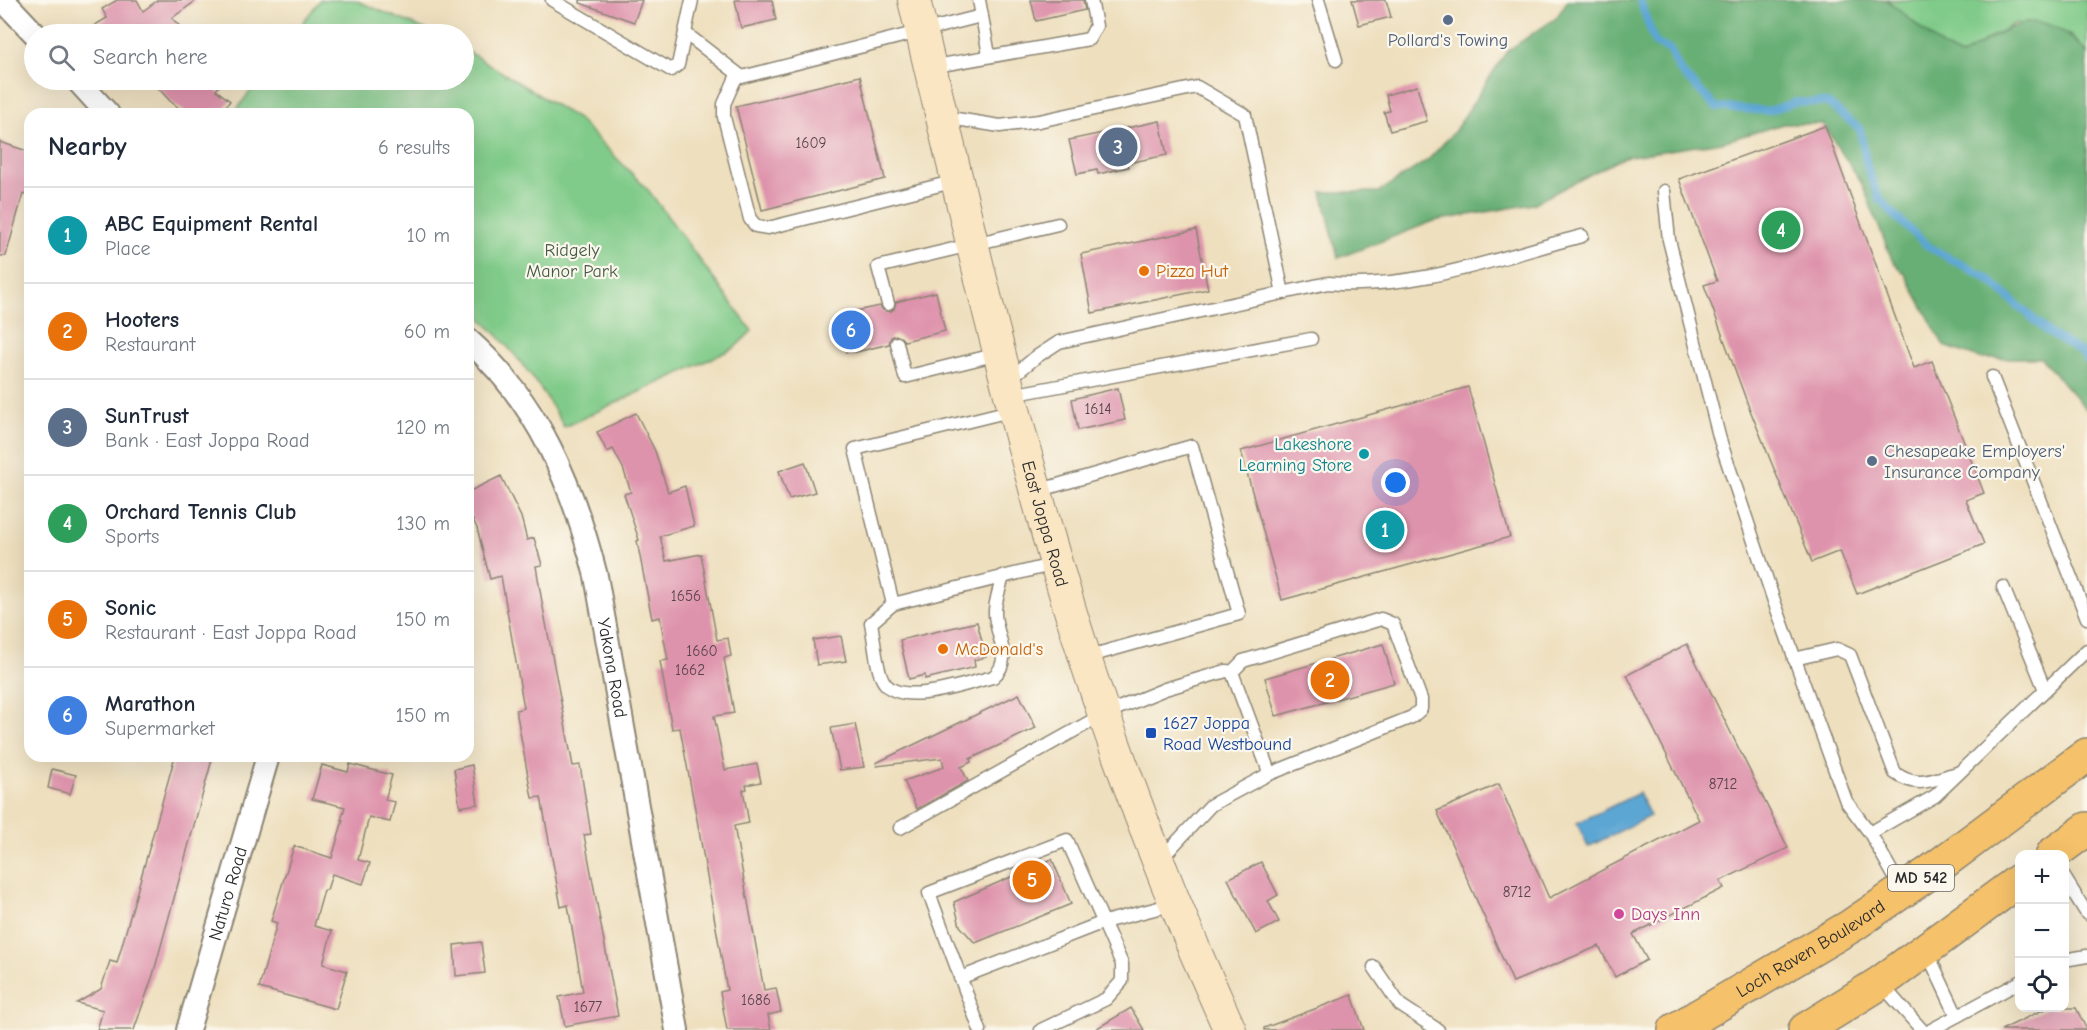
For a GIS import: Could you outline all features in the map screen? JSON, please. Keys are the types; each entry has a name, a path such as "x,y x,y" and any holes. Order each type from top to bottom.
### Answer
{"main road":[{"name":"East Joppa Road","path":"914,0 973,243 1056,564 1104,714 1175,903 1230,1030"},
{"name":"Loch Raven Boulevard","path":"1675,1030 1851,926 1903,891 2087,755"},
{"path":"2060,850 2087,829"},
{"path":"1805,1030 1880,983 2015,883"}],"street":[{"path":"3,0 26,24"},
{"path":"86,90 103,108"},
{"name":"Yakona Road","path":"474,346 511,385 536,419 555,455 585,532 596,576 677,1030"},
{"name":"Naturo Road","path":"188,1030 266,762"}],"lane":[{"path":"552,0 671,70 678,65 692,0"},
{"path":"979,0 989,55"},
{"path":"930,67 1089,39 1096,27 1091,0"},
{"path":"1318,0 1336,60"},
{"path":"685,33 742,77 981,16"},
{"path":"737,75 724,104 724,117 750,219 756,226 768,228 958,180"},
{"path":"942,117 1000,126 1040,121 1197,87 1245,115 1283,293"},
{"path":"1664,191 1669,240 1720,440 1794,659 1846,801 1870,833 1903,891"},
{"path":"888,304 878,267 1058,224"},
{"path":"893,603 855,449 1009,384 1035,357 1059,342 1328,283 1360,286 1384,284 1582,236"},
{"path":"897,343 905,377 1009,384 1311,339"},
{"path":"1992,377 2087,618"},
{"path":"1036,492 1192,446 1239,614 1086,657"},
{"path":"1003,576 994,613 1005,661 1001,671 993,678 915,694 893,691 883,681 871,623 893,603 1003,576 1056,564"},
{"path":"2003,587 2045,690"},
{"path":"1159,861 1211,806 1267,775 1412,717 1421,709 1420,699 1393,624 1381,619 1243,661 1233,672"},
{"path":"1794,659 1837,649 1850,655 1895,773 1908,782 1926,782 1958,773"},
{"path":"1870,833 1935,796 2087,650"},
{"path":"900,828 1104,714 1165,688 1226,671 1233,672"},
{"path":"1233,672 1268,769 1267,775"},
{"path":"980,1030 929,893 1067,840 1122,964 1122,981 1107,999 1041,1030"},
{"path":"2069,885 2087,914"},
{"path":"960,978 1104,922 1175,903"},
{"path":"1926,950 1957,1016"},
{"path":"2069,959 2087,956"},
{"path":"1374,966 1400,1005 1438,1030"},
{"path":"1880,983 1922,1030"},
{"path":"1931,1030 2015,984"}],"green space":[{"path":"320,0 355,0 412,24 302,24"},
{"path":"1568,0 1887,0 1943,47 1961,56 2011,27 2026,23 2040,22 2070,37 2087,53 2087,410 2041,358 1979,358 1944,346 1905,274 1892,260 1862,184 1823,124 1783,124 1722,142 1624,157 1533,204 1434,221 1338,258 1322,192 1379,192 1428,160 1454,132 1507,51 1556,18"},
{"path":"1887,0 2087,0 2087,53 2072,36 2015,23 1961,56 1943,47"},
{"name":"Ridgely Manor Park","path":"474,55 578,119 649,191 752,331 734,348 564,427 544,394 521,363 474,312 474,108 238,108 251,90 474,90"}],"water":[{"path":"1639,793 1650,816 1588,847 1577,823"}],"building":[{"path":"117,0 137,0 143,11 158,0 197,0 172,18 178,24 97,24 107,18 102,9"},
{"path":"580,0 642,0 634,22 580,3"},
{"path":"735,0 772,0 776,20 741,28"},
{"path":"1031,0 1083,0 1085,10 1036,21"},
{"path":"1352,0 1386,0 1391,17 1359,25"},
{"path":"860,76 885,179 762,210 736,106"},
{"path":"1417,86 1427,121 1390,131 1384,112 1390,111 1386,95"},
{"path":"160,90 216,90 230,101 225,108 179,108"},
{"path":"1160,121 1167,155 1128,163 1129,167 1098,174 1097,170 1077,174 1069,140"},
{"path":"1825,126 1914,368 1932,361 1984,493 1966,500 1984,544 1857,594 1840,551 1812,562 1748,405 1704,285 1717,281 1679,179"},
{"path":"0,142 24,150 24,194 6,256 0,256"},
{"name":"Pizza Hut","path":"1196,230 1208,289 1092,313 1081,254"},
{"path":"936,292 945,331 905,341 896,335 891,337 889,344 856,352 846,352 844,340 837,342 833,322 843,320 841,314 880,306 883,310 890,312 894,309 896,302"},
{"path":"1468,387 1510,537 1282,600 1241,451"},
{"path":"1118,388 1125,420 1078,430 1072,399"},
{"path":"636,413 655,451 668,492 685,486 694,526 660,536 666,561 701,554 717,640 728,638 731,656 724,658 734,713 714,716 725,770 757,764 761,782 746,785 747,789 743,790 749,823 734,826 764,990 776,988 781,1012 768,1015 771,1030 727,1030 720,992 727,990 698,825 680,728 672,729 660,661 668,660 660,617 652,619 637,541 639,540 624,494 631,492 623,468 613,449 607,452 597,432"},
{"path":"805,462 815,492 789,499 779,471"},
{"path":"501,476 521,517 527,540 534,538 542,565 536,566 542,602 573,766 580,765 591,834 584,835 618,1016 565,1026 559,997 583,992 568,905 561,907 541,797 532,798 516,710 524,708 501,576 490,579 474,522 474,489"},
{"name":"McDonald's","path":"977,622 986,657 974,660 975,667 925,679 925,675 909,679 900,640"},
{"path":"841,636 846,661 817,665 813,640"},
{"path":"1383,644 1394,683 1276,716 1265,678"},
{"path":"1687,644 1788,848 1720,881 1724,888 1633,934 1647,960 1615,977 1599,946 1513,982 1437,811 1499,784 1549,898 1699,820 1627,675"},
{"path":"1019,694 1036,728 970,759 971,762 961,767 968,781 917,809 904,781 944,767 942,758 877,766 876,763"},
{"path":"855,724 864,767 840,770 831,728"},
{"path":"173,762 211,762 153,975 134,1030 97,1030 103,1010 77,1003 101,989 110,961 117,963"},
{"path":"350,764 392,775 385,800 395,802 390,822 369,817 358,860 370,863 363,884 332,874 327,890 324,890 314,926 332,931 323,964 347,971 336,1009 259,988 277,923 271,921 294,846 332,858 343,820 341,820 345,807 312,799 322,765 348,772"},
{"path":"472,765 478,804 460,807 454,769"},
{"path":"52,769 76,775 70,794 48,788"},
{"path":"1052,859 1071,904 975,943 960,926 954,902"},
{"path":"1261,862 1278,895 1268,901 1279,922 1256,934 1228,879"},
{"path":"481,942 485,973 456,976 454,945"},
{"path":"1352,995 1364,1030 1264,1030 1264,1028"},
{"path":"1131,1008 1144,1030 1094,1030"},
{"path":"2069,1008 2076,1008 2087,1030 2001,1030 2039,1012 2069,1012"}],"waterway":[{"path":"1640,0 1655,43 1670,50 1680,71 1716,107 1768,111 1796,102 1828,103 1860,129 1867,167 1879,198 1895,216 1929,247 1987,278 2049,333 2081,352 2087,360"}],"place":[{"name":"Pollard's Towing","path":"1448,20"},
{"name":"SunTrust","path":"1118,147"},
{"name":"Orchard Tennis Club","path":"1781,230"},
{"name":"Pizza Hut","path":"1144,271"},
{"name":"Marathon","path":"851,330"},
{"name":"Lakeshore Learning Store","path":"1364,454"},
{"name":"Chesapeake Employers' Insurance Company","path":"1872,461"},
{"name":"ABC Equipment Rental","path":"1385,530"},
{"name":"McDonald's","path":"943,649"},
{"name":"Hooters","path":"1330,680"},
{"name":"1627 Joppa Road Westbound","path":"1151,733"},
{"name":"Sonic","path":"1032,880"},
{"name":"Days Inn","path":"1619,914"}]}
